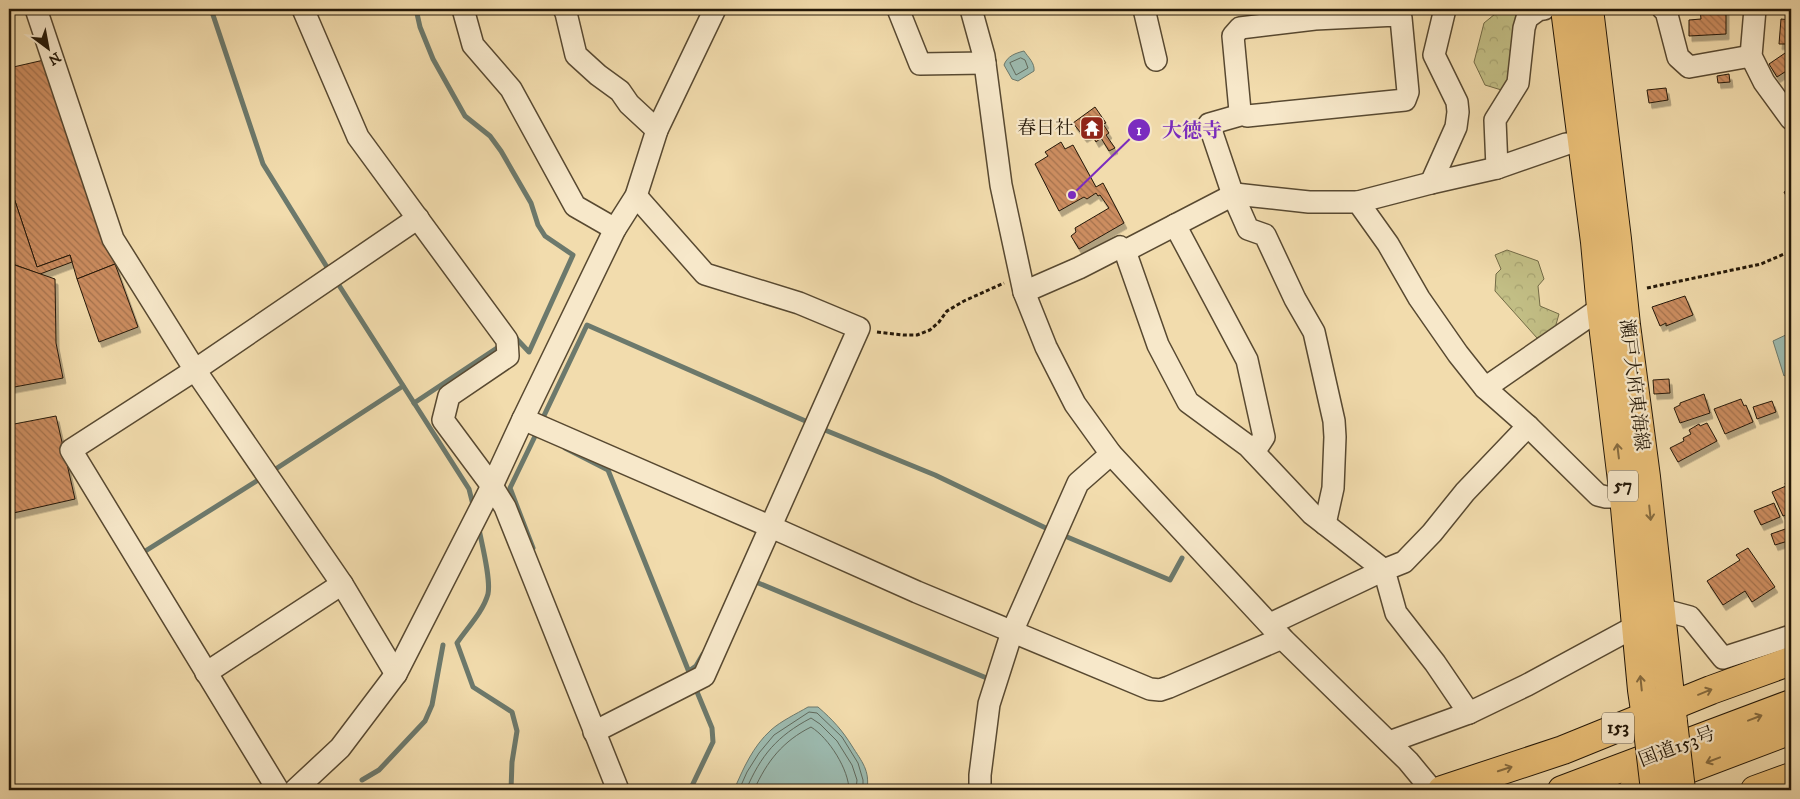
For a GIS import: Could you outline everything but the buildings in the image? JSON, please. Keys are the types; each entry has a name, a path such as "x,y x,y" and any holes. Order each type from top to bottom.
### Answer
{"main road":[{"name":"57","path":"1550,9 1578,248 1588,288 1601,308"},
{"name":"瀬戸大府東海線","path":"1565,9 1606,240 1626,325 1646,477 1660,609 1660,719 1655,790"},
{"name":"瀬戸大府東海線","path":"1589,9 1606,240 1601,308 1624,497 1642,690 1660,719 1681,790"},
{"name":"57","path":"1606,9 1635,268 1626,325"},
{"name":"153","path":"1442,790 1660,719 1711,690 1791,661"},
{"name":"国道153号","path":"1562,790 1791,704"},
{"name":"国道153号","path":"1633,790 1791,730"},
{"path":"1755,790 1791,777"}],"street":[{"path":"36,9 113,239 195,370 342,584 396,674"},
{"path":"303,9 358,137 507,340 508,356 449,396 443,420 492,486 505,507 618,790"},
{"path":"463,9 473,45 511,89 575,206 615,230"},
{"path":"564,9 576,55 598,75 620,91 629,104 657,130"},
{"path":"295,790 340,748 396,674 492,486 615,230 636,196 657,130 715,9"},
{"path":"898,9 920,64 985,63"},
{"path":"971,9 985,63 1001,184 1022,283 1046,347 1075,404 1111,454 1276,631 1408,761 1432,790"},
{"path":"1144,9 1156,60"},
{"path":"1431,183 1456,127 1458,112 1457,102 1434,55 1445,9"},
{"path":"1497,168 1496,120 1518,83 1524,28 1527,18 1538,10 1544,9"},
{"path":"1663,9 1666,11 1678,57 1689,67 1751,56"},
{"path":"1755,9 1751,56 1764,82 1791,119"},
{"path":"1315,14 1397,15 1401,18 1408,92 1404,100 1247,116 1240,111 1233,36 1240,28 1315,14"},
{"path":"1244,114 1209,124 1233,195 1248,229 1265,235 1295,299 1314,332 1334,421 1335,438 1333,488 1325,524"},
{"path":"1125,251 1235,194 1309,202 1358,202 1497,168 1566,144"},
{"path":"594,732 704,676 859,328 799,303 705,274 636,196"},
{"path":"1358,202 1388,244 1419,298 1458,354 1485,388 1528,426 1598,495 1606,498 1624,497"},
{"path":"278,790 71,450 195,370 418,218"},
{"path":"1175,225 1247,360 1264,437 1254,452"},
{"path":"1022,283 1079,268 1112,249 1120,247 1125,251 1158,345 1188,402 1248,446 1300,502 1384,570 1396,613 1436,662 1470,713"},
{"path":"1485,388 1601,308"},
{"path":"523,419 917,592 1150,690 1160,690 1169,687 1276,631 1384,570 1404,562 1432,533 1465,492 1528,426"},
{"path":"980,790 980,775 989,704 1012,632 1078,483 1111,454"},
{"path":"206,673 342,584"},
{"path":"1660,609 1690,618 1723,658 1791,636"},
{"path":"1389,742 1470,713 1636,626"}],"path":[{"path":"1647,288 1761,264 1791,251"},
{"path":"859,328 904,336 917,335 930,330 947,311 964,301 997,287 1022,283"}],"green space":[{"path":"1514,9 1527,9 1508,92 1485,85 1474,62 1484,23 1495,14"},
{"path":"1507,250 1538,261 1544,279 1538,286 1540,306 1559,314 1555,328 1537,338 1495,291 1496,274 1501,269 1495,255"}],"water":[{"path":"1024,51 1032,63 1034,71 1018,81 1012,79 1004,65 1010,57"},
{"path":"1790,333 1791,371 1784,376 1773,341"},
{"path":"808,707 818,707 845,735 864,766 868,783 867,790 734,790 749,758 765,736 779,724"}],"waterway":[{"path":"211,9 263,164 330,272"},
{"path":"416,9 420,27 433,59 465,116 490,136 501,151 531,203 538,225 545,236 573,255 529,352 514,336"},
{"path":"335,279 469,489 474,509"},
{"path":"541,422 587,325 810,423"},
{"path":"414,403 503,344"},
{"path":"271,472 403,386"},
{"path":"820,428 935,475 1052,531"},
{"path":"533,548 510,488 538,430"},
{"path":"565,448 608,470 691,677"},
{"path":"139,555 263,477"},
{"path":"479,529 487,571 488,594 479,613 457,643 473,687 512,712 517,731 512,762 511,790"},
{"path":"1060,534 1170,580 1182,558"},
{"path":"751,580 989,679"},
{"path":"362,780 379,770 425,721 432,705 443,645"},
{"path":"689,671 696,666 703,654"},
{"path":"690,790 713,742 712,728 695,687"}],"place":[{"name":"春日社","path":"1092,128"},
{"name":"大徳寺","path":"1072,195"}]}
